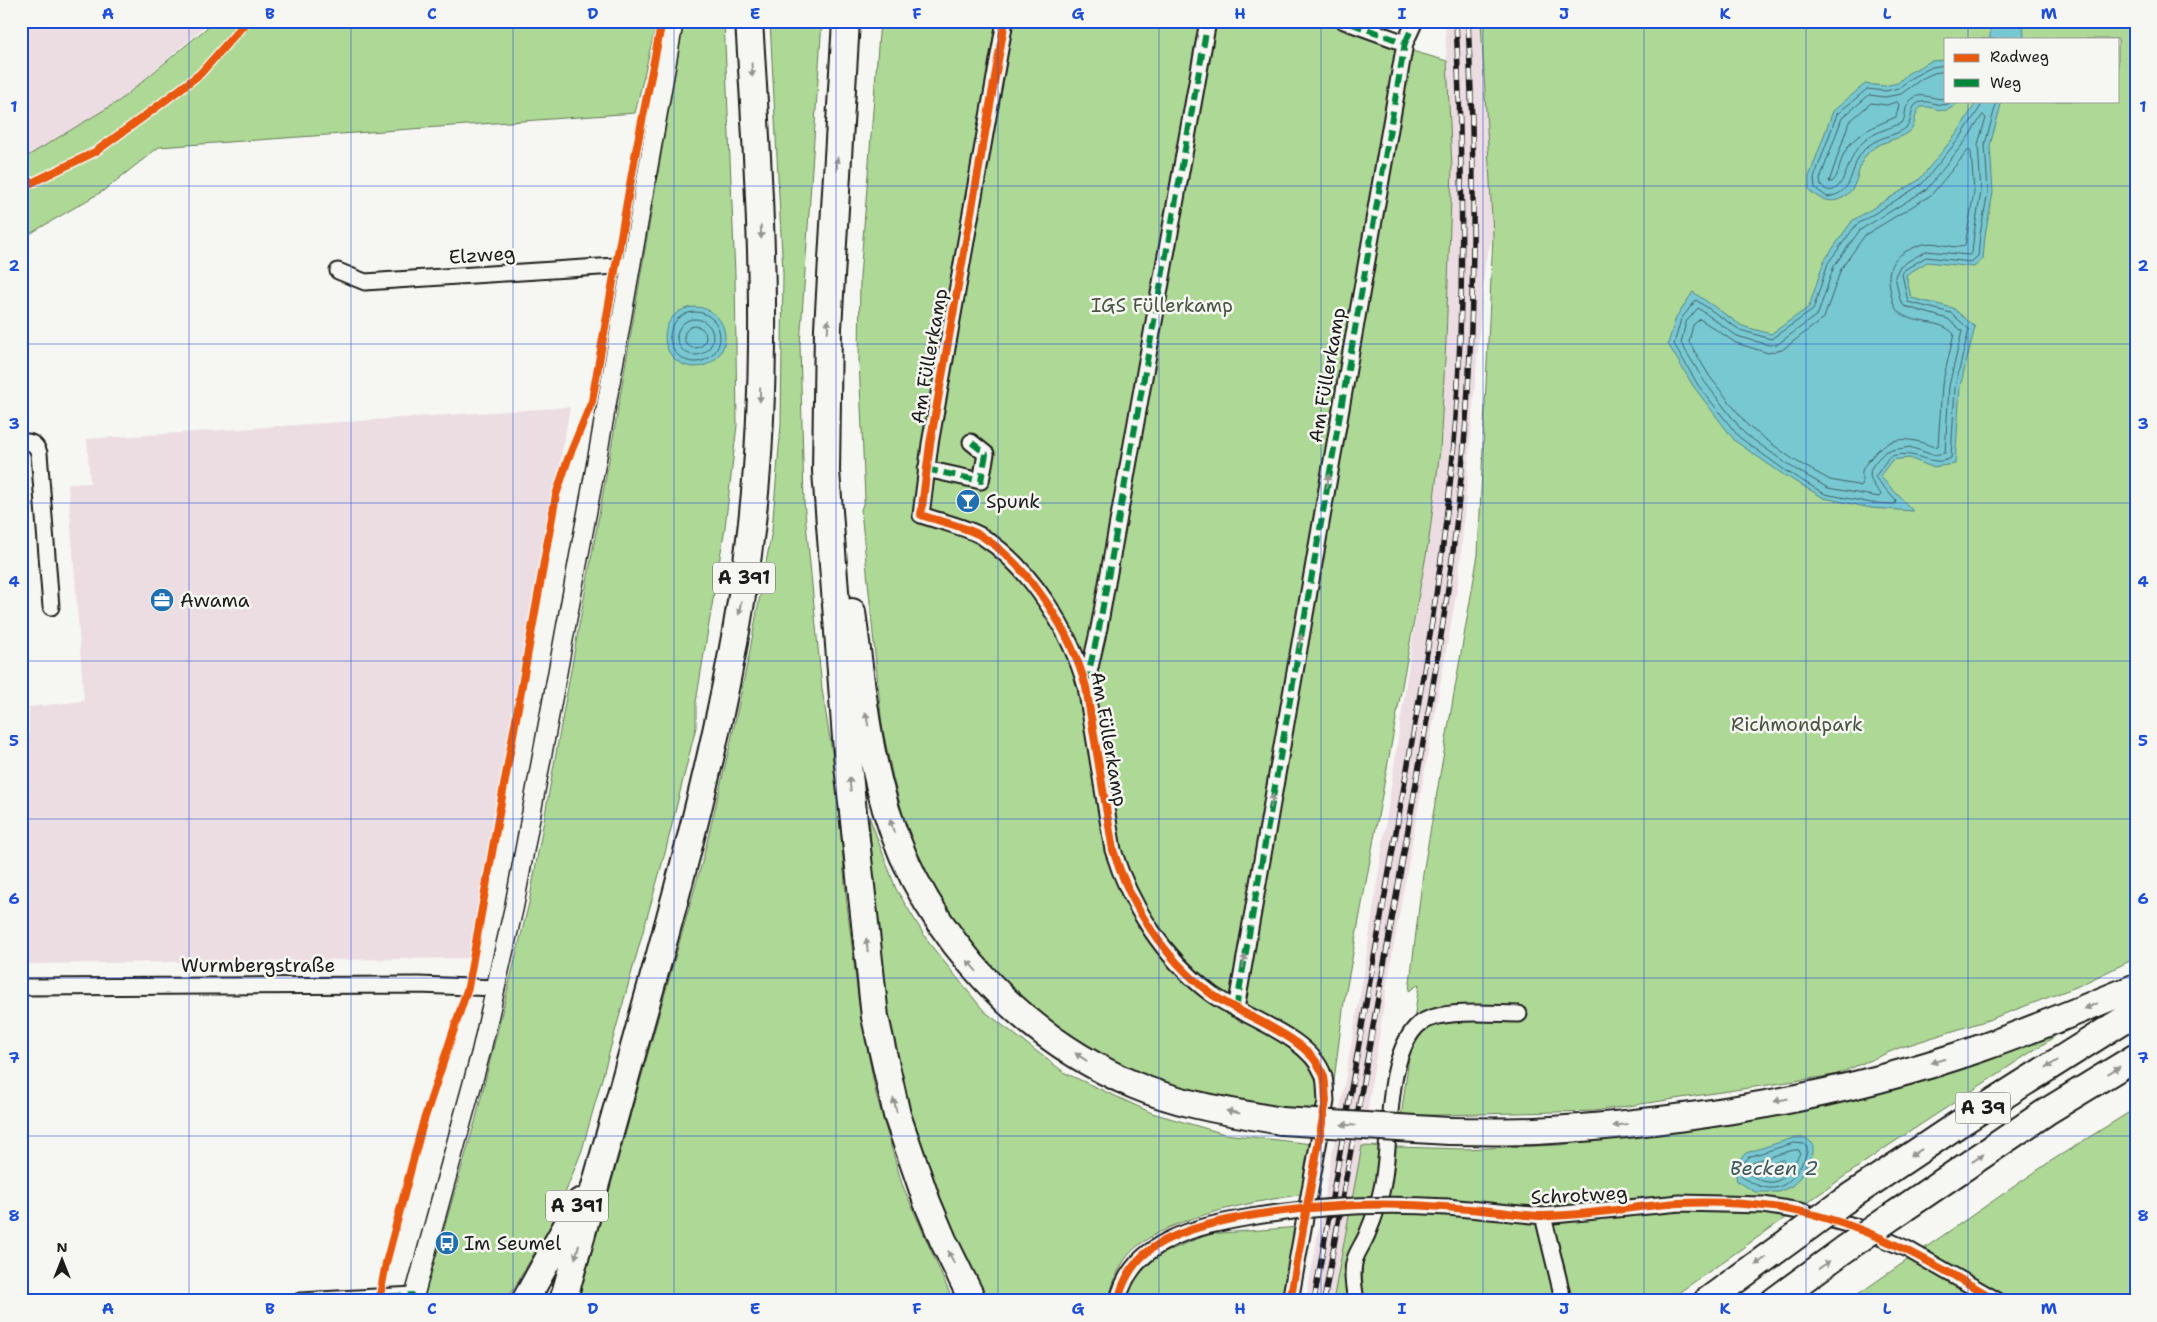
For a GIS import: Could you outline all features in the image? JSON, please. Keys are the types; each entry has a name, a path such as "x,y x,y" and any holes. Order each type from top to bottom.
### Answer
{"highway":[{"name":"A 391","path":"525,1301 594,1174 615,1121 696,822 734,648 751,531 760,424 763,276 749,21"},
{"path":"846,21 829,292 826,472 848,765 875,1017 897,1116 943,1240 973,1301"},
{"path":"827,375 844,552 866,715 879,784 894,835 914,879 940,923 970,963 1006,1001 1046,1033 1088,1061 1134,1085 1182,1101 1281,1121 1449,1131 1534,1131 1607,1126 1761,1104 1836,1089 1909,1070 1980,1048 2136,987"},
{"name":"A 39","path":"1707,1301 1845,1200 1957,1125 2136,1012"},
{"name":"A 39","path":"1774,1301 1845,1249 2046,1112 2136,1057"},
{"path":"563,1301 615,1121"}],"street":[{"path":"300,1301 414,1298 481,1052 528,836 674,21"},
{"name":"Am Füllerkamp","path":"1005,21 926,469 921,515 982,537 1021,570 1039,592 1067,636 1079,662 1086,687 1113,850 1121,876 1144,918 1186,971 1210,993 1286,1035 1307,1052 1323,1074 1326,1101 1290,1301"},
{"name":"Am Füllerkamp","path":"1086,687 1101,619 1208,21"},
{"path":"1344,21 1405,43"},
{"name":"Am Füllerkamp","path":"1236,1009 1405,43 1415,21"},
{"name":"Elzweg","path":"338,271 365,282 631,265"},
{"path":"21,442 35,444 39,453 51,606"},
{"path":"926,469 981,481 986,454 971,442"},
{"name":"Wurmbergstraße","path":"21,987 419,985 496,988"},
{"path":"1356,1301 1355,1260 1368,1231 1382,1188 1391,1106 1399,1061 1406,1041 1416,1026 1429,1018 1448,1014 1519,1014"},
{"name":"Schrotweg","path":"1118,1301 1125,1281 1134,1266 1147,1252 1169,1239 1195,1228 1251,1217 1327,1207 1405,1204 1543,1216 1680,1203 1763,1205 1800,1211 1854,1226 1907,1249 1998,1301"},
{"name":"Schrotweg","path":"1543,1216 1562,1301"}],"shaded area":[{"path":"21,21 211,21 119,101 21,160"},
{"path":"1445,21 1481,21 1493,236 1485,262 1459,578 1388,978 1362,1146 1333,1301 1306,1301 1364,973 1440,450 1452,168"},
{"path":"570,407 474,958 29,964 29,707 84,701 68,484 90,483 87,439"}],"green space":[{"path":"215,21 657,21 635,113 159,147 103,191 21,239 21,160 119,101"},
{"path":"684,21 724,21 735,274 737,425 725,527 696,702 696,727 665,853 582,1150 555,1219 506,1301 423,1301 475,1122 529,903 614,432"},
{"path":"770,21 822,21 800,345 804,502 822,689 836,777 846,896 859,1005 876,1094 902,1184 953,1301 578,1301 703,859 731,741 772,530 781,424 783,273"},
{"name":"IGS Füllerkamp","path":"880,21 1324,21 1395,46 1447,61 1452,168 1440,450 1429,539 1344,1002 1330,1112 1231,1102 1121,1070 1074,1044 987,970 949,916 926,874 906,826 882,726 861,510 865,498 859,361 860,277"},
{"name":"Richmondpark","path":"1481,21 2136,21 2136,958 2076,987 1988,1020 1899,1048 1835,1075 1594,1111 1401,1116 1419,984 1409,991 1423,873 1478,555 1493,236"},
{"path":"869,816 896,889 929,943 984,1011 1065,1073 1152,1113 1225,1134 1312,1144 1305,1194 1261,1201 1208,1214 1159,1232 1140,1244 1126,1258 1115,1279 1109,1301 985,1301 929,1176 903,1090 887,1004 875,895"},
{"path":"2053,1034 2054,1037 1885,1148 1667,1301 1333,1301 1362,1146 1464,1149 1559,1145 1744,1120"},
{"path":"2136,1108 2136,1301 1848,1301 2051,1161"},
{"path":"1299,1227 1283,1301 1126,1301 1134,1274 1156,1256 1209,1234"}],"water":[{"path":"1990,21 2023,21 2024,38 1990,38"},
{"path":"1944,60 1944,102 1959,102 1948,110 1943,111 1921,107 1918,110 1913,127 1908,133 1876,146 1867,154 1852,189 1842,198 1831,201 1825,200 1809,190 1809,177 1833,111 1865,84 1884,86 1898,83 1907,74 1931,61"},
{"path":"1976,102 2002,102 1990,145 1993,193 1985,235 1983,259 1974,267 1927,262 1906,275 1911,298 1953,308 1975,327 1960,387 1955,464 1932,467 1909,458 1892,460 1880,476 1913,511 1871,508 1824,498 1784,475 1735,441 1694,387 1668,344 1676,317 1693,292 1742,326 1771,334 1809,307 1824,261 1852,221 1919,180 1958,132"},
{"path":"695,307 711,312 716,316 720,321 725,337 720,353 716,358 711,362 695,367 679,362 674,358 670,353 665,337 670,321 674,316 679,312"},
{"name":"Becken 2","path":"1793,1138 1806,1138 1813,1144 1813,1153 1800,1177 1792,1186 1779,1192 1755,1192 1737,1181 1734,1165 1746,1153"}],"railway":[{"path":"1314,1301 1425,662 1447,515 1456,417 1462,268 1460,120 1456,21"},
{"path":"1324,1301 1429,709 1455,532 1465,430 1472,313 1473,196 1468,21"}],"marked path":[{"path":"1086,684 1099,628 1208,21"},
{"path":"1236,1009 1405,43 1344,21"},
{"path":"1405,43 1415,21"},
{"path":"926,469 981,481 986,454 971,442"},
{"path":"300,1301 414,1295"}],"cycle path":[{"path":"21,188 95,152 146,115 200,74 247,21"},
{"path":"379,1301 386,1263 423,1123 468,987 556,495 568,459 592,401 636,151 662,21"},
{"path":"1005,21 930,444 921,515 976,533 1001,550 1033,584 1059,624 1070,645 1086,687 1113,850 1129,890 1150,929 1177,963 1193,979 1223,1002 1273,1028 1304,1048 1315,1060 1323,1074 1326,1101 1290,1301"},
{"path":"1118,1301 1122,1287 1136,1263 1146,1253 1168,1239 1198,1228 1271,1212 1347,1205 1407,1205 1543,1216 1679,1203 1709,1202 1788,1209 1854,1227 1927,1261 1998,1301"}],"place":[{"name":"Spunk","path":"968,501"},
{"name":"Awama","path":"162,600"},
{"name":"Im Seumel","path":"447,1243"}]}
